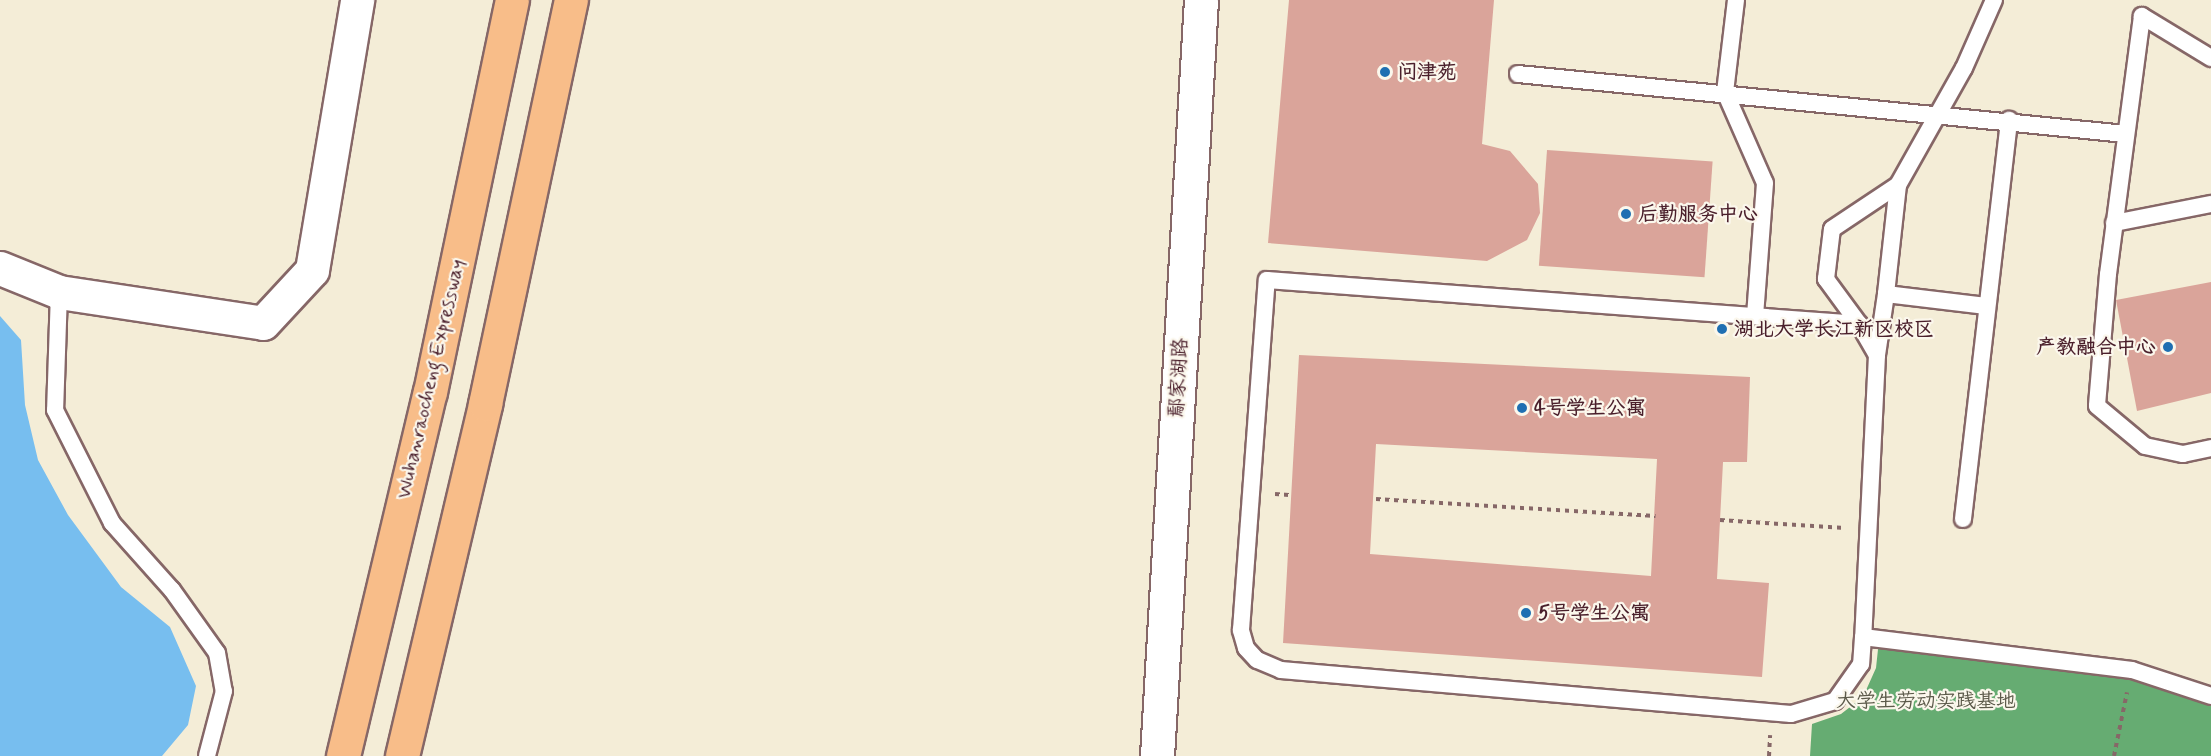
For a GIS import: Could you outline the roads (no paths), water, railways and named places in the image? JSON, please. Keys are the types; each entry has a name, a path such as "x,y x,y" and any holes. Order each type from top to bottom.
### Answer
{"highway":[{"name":"Wuhanraocheng Expressway","path":"343,756 432,380 512,0"},
{"path":"402,756 488,392 571,0"}],"street":[{"path":"0,268 59,292 263,323 312,270 357,0"},
{"name":"鄢家湖路","path":"1157,756 1200,0"}],"lane":[{"path":"1736,0 1725,92 1765,183 1755,315"},
{"path":"1859,324 1267,280 1241,630 1246,648 1257,660 1281,670 1791,714 1835,701 1851,685 1861,664 1877,355 1898,185 1939,111 1994,0"},
{"path":"2211,58 2142,16 2114,223 2097,406 2145,446 2183,454 2211,448"},
{"path":"1518,74 1939,111 2126,134"},
{"path":"1963,519 2009,120"},
{"path":"1877,355 1859,324 1826,279 1832,229 1898,185"},
{"path":"2114,223 2211,204"},
{"path":"59,292 55,410 112,523 171,590 217,653 224,691 207,756"},
{"path":"1886,294 1986,306"},
{"path":"1863,638 2132,670 2211,696"}],"water":[{"path":"0,316 21,340 25,405 38,460 68,515 121,587 170,627 196,686 188,725 162,756 0,756"}],"place":[{"name":"问津苑","path":"1385,72"},
{"name":"后勤服务中心","path":"1626,214"},
{"name":"湖北大学长江新区校区","path":"1722,329"},
{"name":"产教融合中心","path":"2168,347"},
{"name":"4号学生公寓","path":"1522,408"},
{"name":"5号学生公寓","path":"1526,613"}],"park label":[{"name":"大学生劳动实践基地","path":"1926,701"}]}
